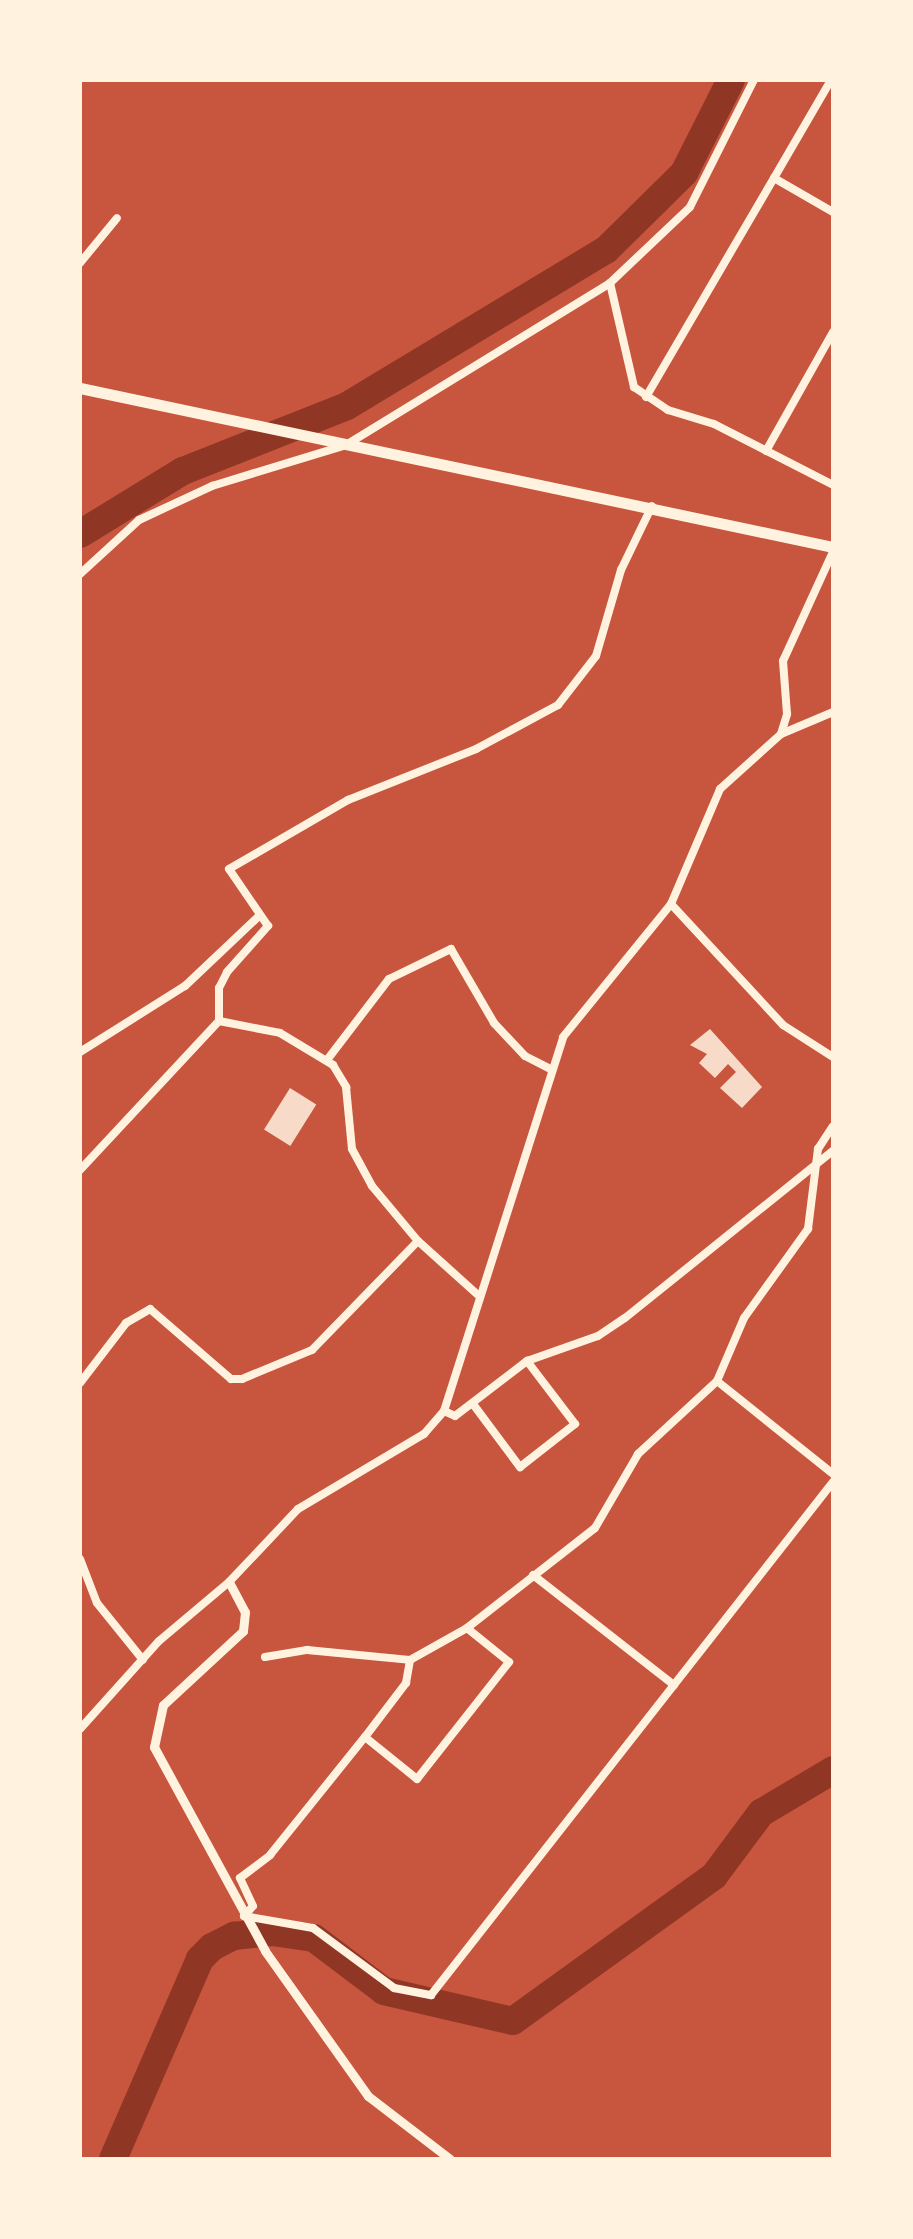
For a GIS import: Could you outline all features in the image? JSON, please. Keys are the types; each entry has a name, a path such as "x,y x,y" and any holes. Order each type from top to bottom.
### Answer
{"highway":[{"path":"80,388 652,506 833,549"}],"street":[{"path":"80,574 106,545 172,503 346,445 610,283 690,207 754,80"},
{"path":"646,397 831,80"},
{"path":"774,178 833,212"},
{"path":"80,264 116,218"},
{"path":"610,283 626,372 646,397 833,485"},
{"path":"766,451 833,332"},
{"path":"80,1170 219,1021 219,988 268,926 229,869 348,800 476,749 570,695 596,656 622,570 652,506"},
{"path":"781,734 787,714 782,661 833,549"},
{"path":"80,1728 298,1509 424,1434 444,1411 563,1037 671,904 712,799 781,734 833,712"},
{"path":"671,904 783,1025 833,1057"},
{"path":"80,1052 186,986 260,915"},
{"path":"327,1060 388,980 451,948 494,1023 525,1056 552,1070"},
{"path":"219,1021 280,1033 327,1060 346,1087 352,1149 372,1186 418,1242 479,1296"},
{"path":"265,1658 308,1650 410,1660 467,1628 595,1528 638,1454 718,1380 744,1318 808,1230 818,1149 833,1126"},
{"path":"444,1411 456,1416 526,1361 598,1336 626,1318 833,1151"},
{"path":"80,1383 126,1323 150,1310 231,1379 294,1357 333,1331 418,1242"},
{"path":"473,1404 520,1467 575,1424 526,1361"},
{"path":"718,1380 833,1474"},
{"path":"246,1920 313,1928 394,1988 431,1995 833,1482"},
{"path":"80,1559 97,1603 144,1660"},
{"path":"533,1575 674,1685"},
{"path":"229,1582 244,1612 243,1631 163,1704 154,1747 264,1950 368,2096 450,2159"},
{"path":"365,1737 417,1778 509,1662 467,1628"},
{"path":"246,1920 253,1906 240,1878 270,1855 365,1737 406,1683 410,1660"},
{"path":"80,1704 91,1713"}],"building":[{"path":"710,1029 762,1087 742,1108 720,1088 736,1072 728,1064 715,1078 699,1063 707,1054 690,1045"},
{"path":"290,1088 316,1104 290,1146 264,1130"}],"waterway":[{"path":"80,534 183,471 347,406 606,250 684,173 731,80"},
{"path":"113,2159 200,1959 212,1947 234,1936 272,1932 314,1938 384,1991 513,2021 714,1876 761,1813 833,1770"}]}
